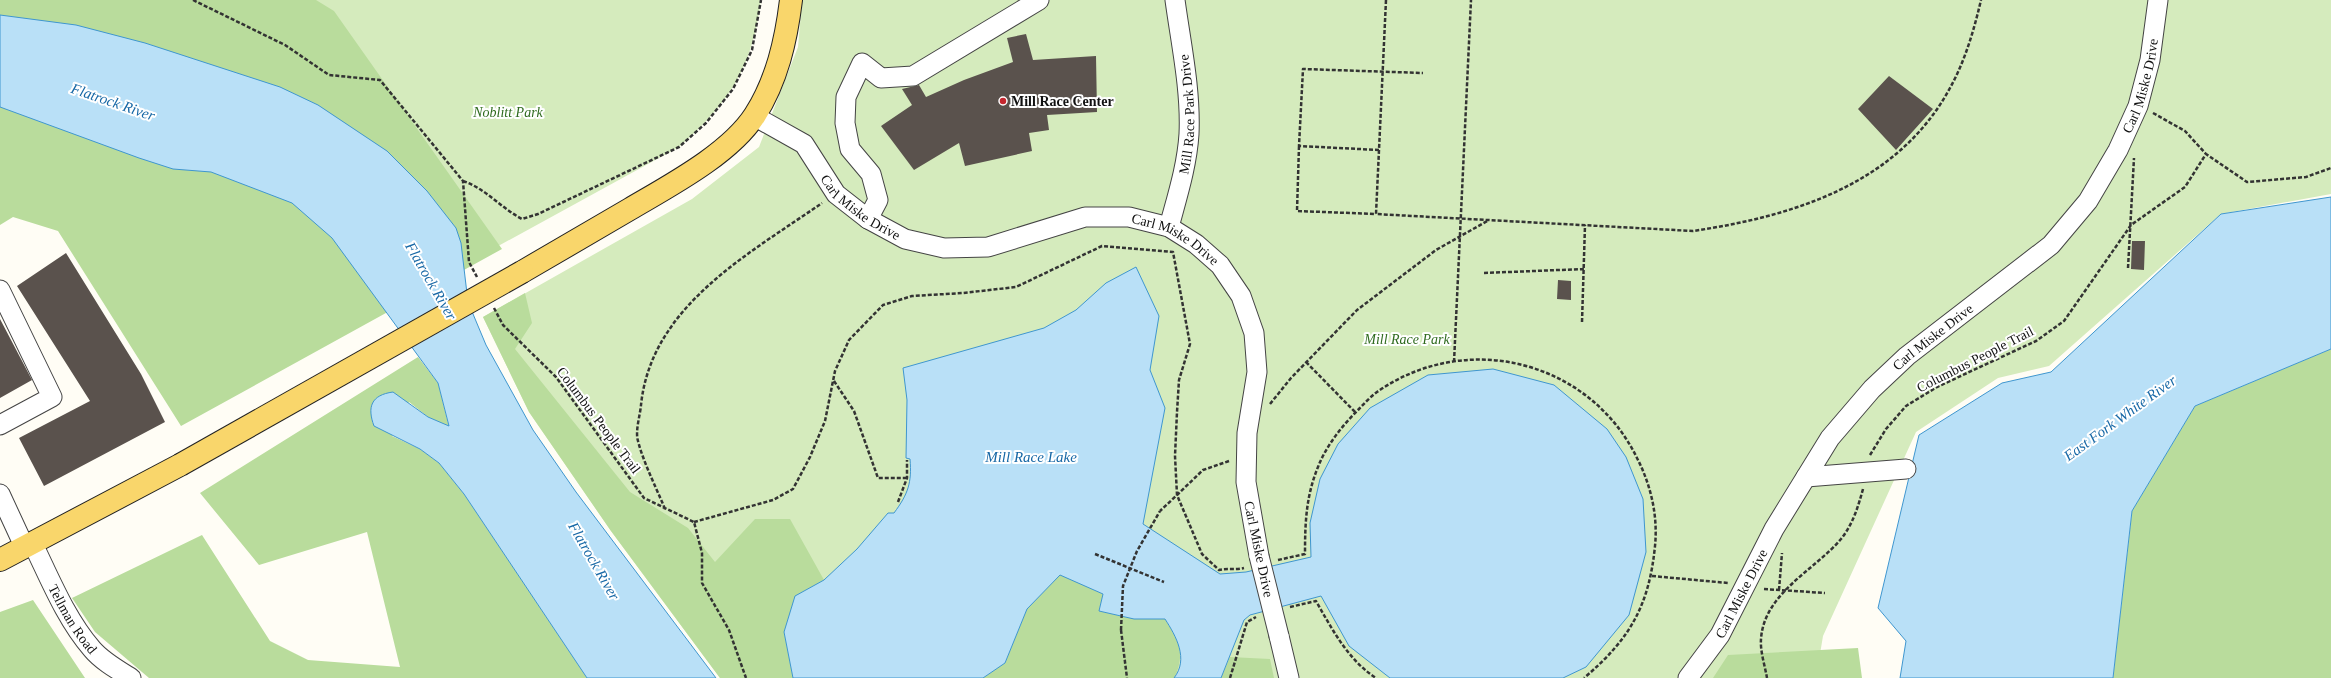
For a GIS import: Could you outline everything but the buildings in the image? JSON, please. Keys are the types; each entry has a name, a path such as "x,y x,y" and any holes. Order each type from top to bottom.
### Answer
{"main road":[{"path":"0,560 180,465 522,272 679,181 724,148 754,116 776,73 782,55 791,0"}],"street":[{"path":"868,219 878,200 871,174 850,149 845,123 846,96 862,63 881,78 913,76 1039,0"},
{"name":"Mill Race Park Drive","path":"1169,228 1183,173 1189,130 1189,111 1175,0"},
{"name":"Carl Miske Drive","path":"1688,678 1720,635 1774,529 1830,438 1872,389 1907,356 2051,245 2088,201 2118,150 2138,106 2150,60 2158,0"},
{"name":"Carl Miske Drive","path":"754,116 804,144 836,194 868,219 905,238 944,248 988,247 1085,217 1129,217 1169,228 1196,244 1220,265 1241,296 1254,333 1257,372 1247,433 1246,482 1260,561 1289,678"},
{"path":"0,425 52,396 2,298"},
{"path":"1806,477 1906,469"},
{"name":"Tellman Road","path":"0,494 74,625 92,649 116,669 131,678"}],"path":[{"path":"193,0 285,45 329,75 380,80 463,181 473,184 510,213 522,219 538,214 679,146 706,123 733,89 752,50 761,0"},
{"path":"1376,214 1386,0"},
{"path":"1454,362 1471,0"},
{"path":"1423,72 1303,69 1297,211 1693,231 1739,224 1786,211 1833,194 1870,174 1902,150 1927,123 1950,88 1971,40 1982,0"},
{"path":"1300,146 1379,150"},
{"path":"2128,268 2134,154"},
{"name":"Columbus People Trail","path":"1767,678 1760,639 1773,604 1823,558 1842,537 1858,511 1871,452 1886,429 1906,406 1937,387 2036,341 2064,321 2131,225 2185,187 2206,154 2247,182 2306,177 2331,168"},
{"path":"463,181 470,262 481,283"},
{"path":"665,509 637,440 641,398 651,360 669,327 715,278 836,194"},
{"path":"1267,408 1306,362 1357,310 1436,250 1490,220"},
{"path":"1582,322 1585,225"},
{"path":"746,678 729,630 702,583 702,553 694,522 773,500 793,489 810,457 825,421 833,380 849,340 883,305 912,296 963,293 1016,287 1102,246 1173,252 1190,344 1179,380 1175,456 1177,495 1202,554 1218,570 1225,568 1232,571 1260,561 1305,554 1305,512 1318,466 1342,425 1377,392 1418,370 1465,359 1512,361 1557,376 1597,403 1628,439 1649,482 1657,528 1652,576 1637,618 1611,655 1584,678"},
{"path":"1484,273 1584,269"},
{"name":"Columbus People Trail","path":"492,304 503,325 556,377 644,498 694,522"},
{"path":"1306,362 1356,413"},
{"path":"833,380 854,411 878,478 907,478"},
{"path":"1127,678 1121,630 1123,586 1137,551 1160,511 1203,470 1246,455"},
{"path":"898,502 907,478 907,460"},
{"path":"1095,554 1164,582"},
{"path":"1316,601 1337,640 1368,673 1376,678"}],"green space":[{"name":"Noblitt Park","path":"0,0 761,0 752,45 745,65 725,99 697,131 679,147 469,262"},
{"path":"0,0 316,0 334,11 502,249 181,426 58,231 13,217 0,225"},
{"name":"Mill Race Park","path":"802,0 2331,0 2331,194 2221,214 2049,366 1998,378 1916,432 1823,636 1816,678 720,678 611,531 529,412 483,317 692,199 759,147 798,47"},
{"path":"525,293 532,323 515,349 630,492 688,528 715,562 755,519 790,519 824,580 795,597 784,632 793,678 720,678 611,531 529,412 483,317"},
{"path":"2331,349 2331,678 2113,678 2132,511 2195,406"},
{"path":"418,357 438,383 449,427 428,417 409,402 392,436 420,449 439,463 464,494 587,678 149,678 95,632 72,598 202,535 270,641 308,660 400,667 367,532 259,565 200,493"},
{"path":"1060,574 1103,594 1099,611 1134,619 1165,619 1174,634 1179,647 1180,660 1175,678 983,678 1005,663 1027,609"},
{"path":"33,600 85,678 0,678 0,612"},
{"path":"1858,648 1862,678 1713,678 1728,655"},
{"path":"1230,657 1270,659 1274,678 1221,678"}],"water":[{"name":"Flatrock River","path":"0,15 76,25 145,43 280,87 318,105 387,151 427,191 456,228 461,243 468,302 486,345 533,430 576,492 716,678 587,678 464,494 439,463 420,449 374,426 371,408 375,399 393,392 428,417 449,426 438,383 332,238 292,203 211,172 173,169 139,158 0,107"},
{"name":"East Fork White River","path":"2331,197 2331,349 2195,406 2132,511 2113,678 1900,678 1906,641 1878,608 1919,435 2002,383 2051,372 2221,214"},
{"name":"Mill Race Lake","path":"1136,267 1159,316 1150,370 1165,408 1143,524 1220,574 1246,572 1311,557 1310,523 1320,479 1338,444 1370,408 1428,375 1493,369 1554,385 1607,429 1626,457 1643,499 1646,552 1629,615 1586,667 1563,678 1390,678 1349,646 1321,596 1250,615 1244,620 1221,678 1174,678 1178,671 1181,655 1177,640 1165,619 1134,619 1099,611 1103,594 1060,575 1027,609 1005,663 983,678 793,678 784,632 795,596 824,580 857,549 888,513 894,513 906,494 910,482 910,459 906,458 907,400 903,368 1044,328 1076,310 1106,283"}],"place":[{"name":"Mill Race Center","path":"1003,101"}]}
